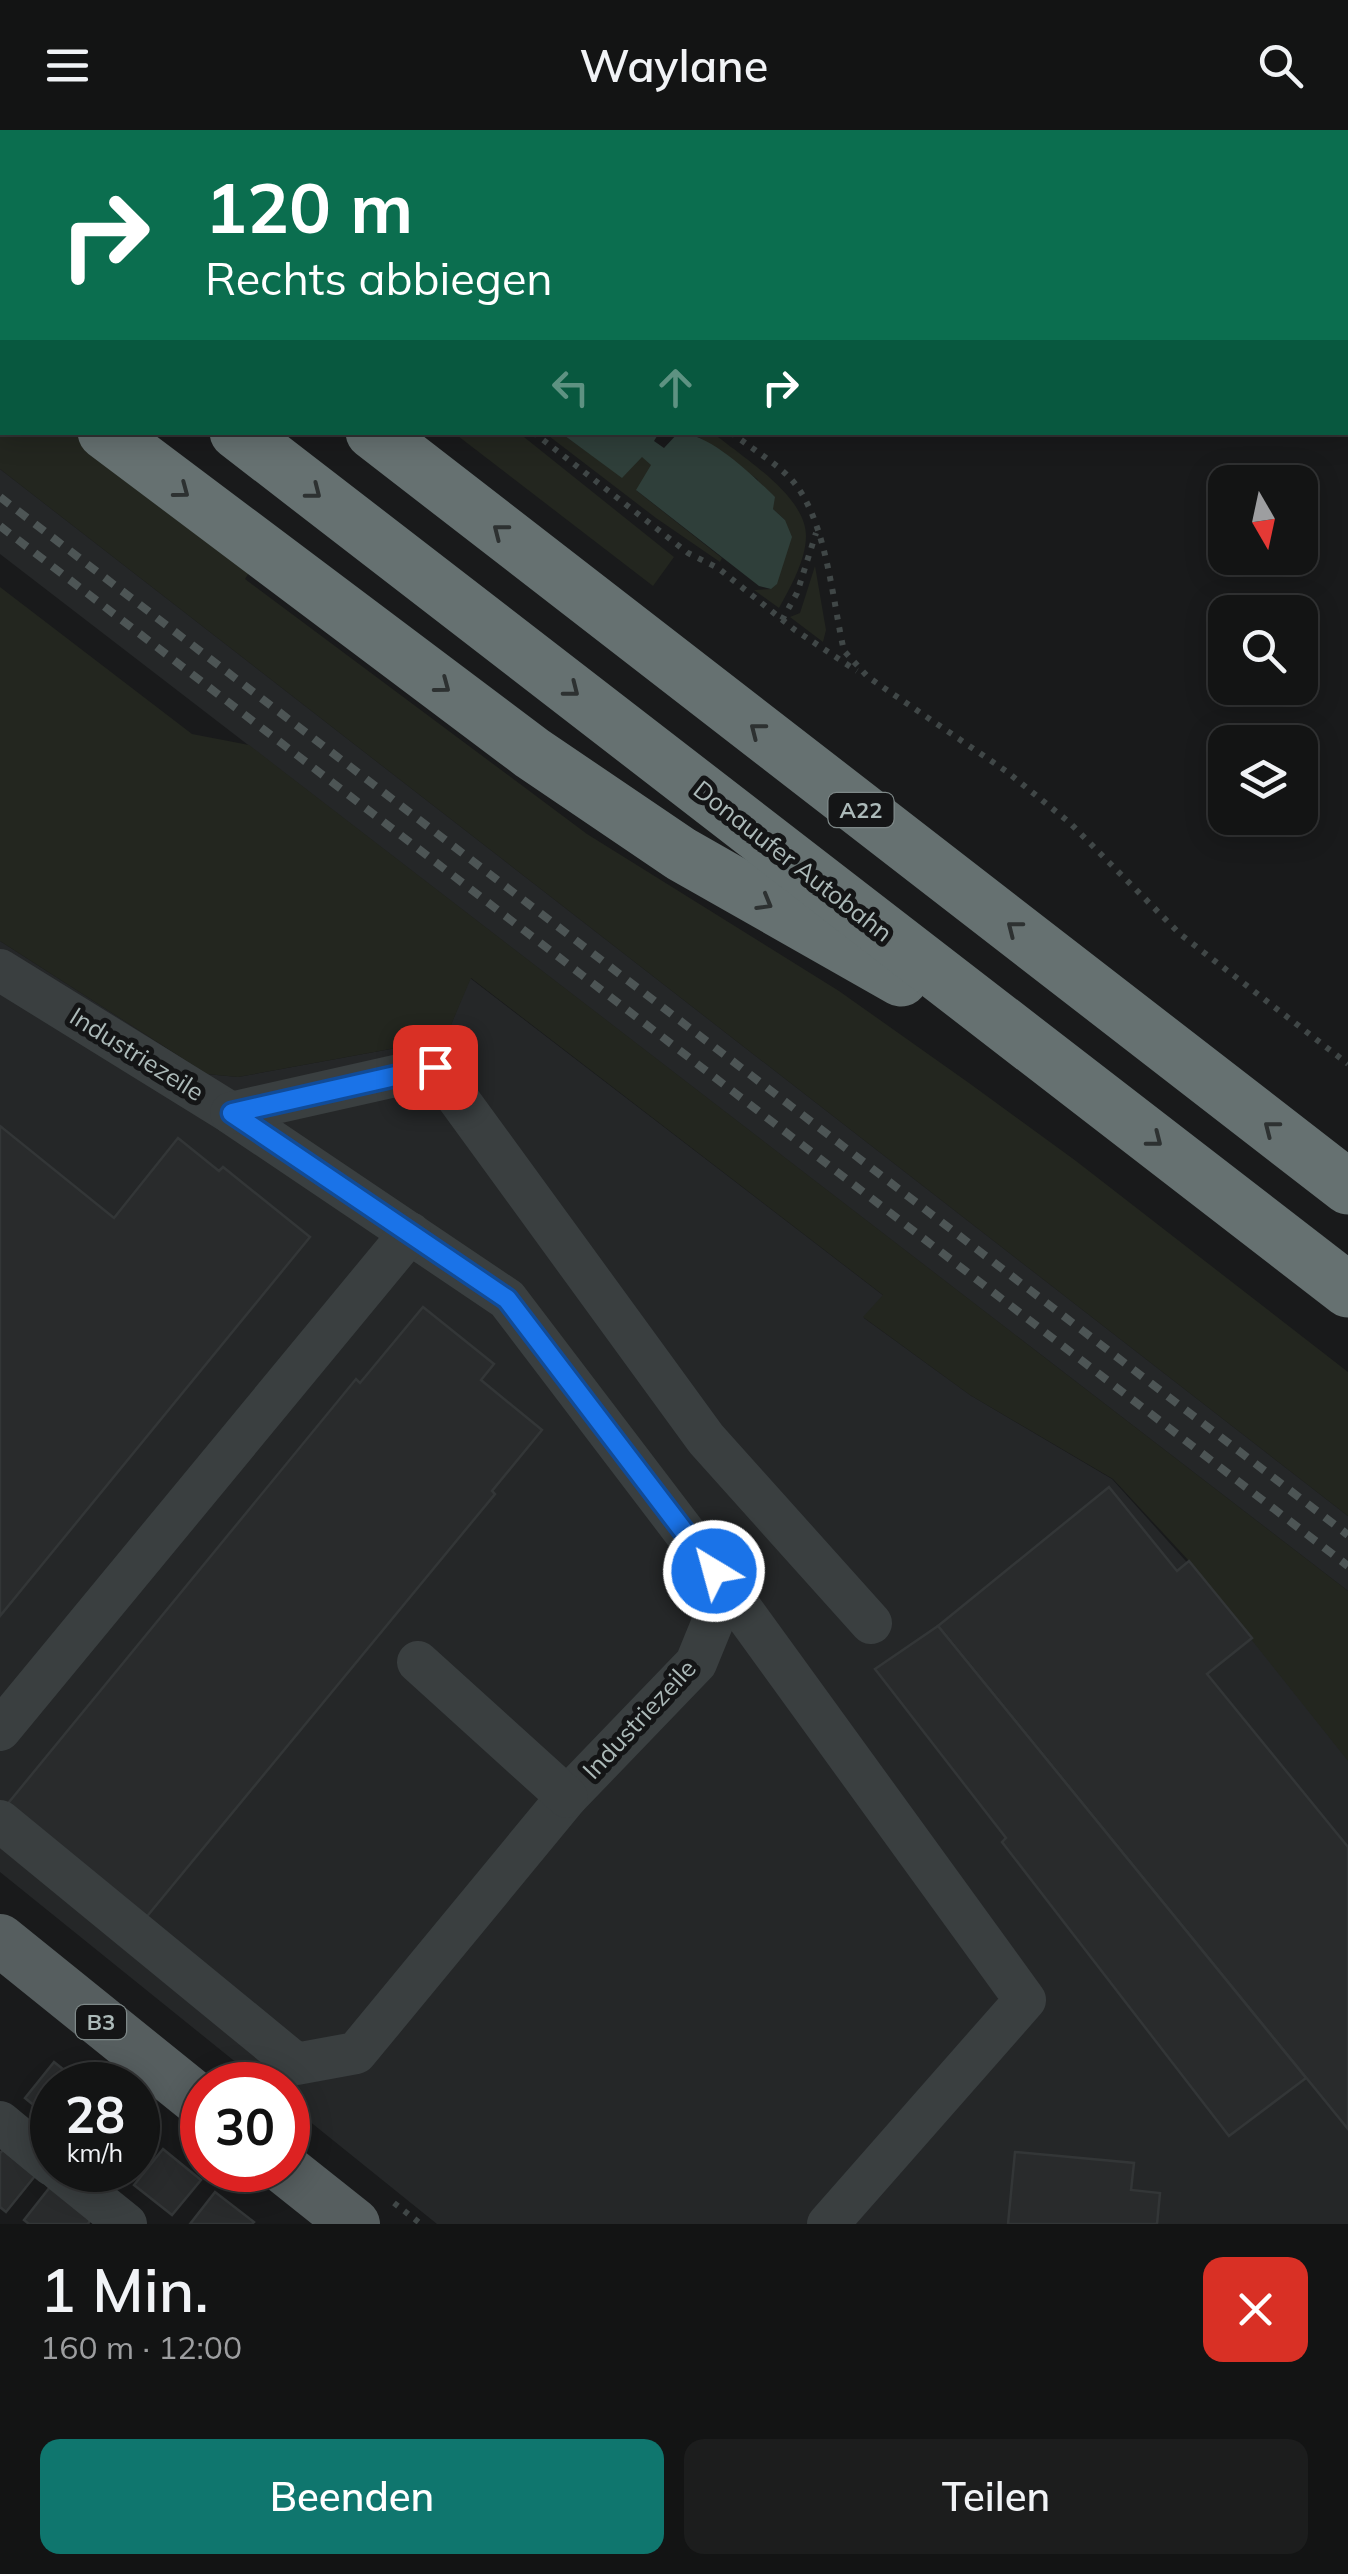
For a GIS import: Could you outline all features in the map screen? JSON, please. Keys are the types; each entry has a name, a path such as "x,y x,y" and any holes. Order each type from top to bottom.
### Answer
{"highway":[{"path":"108,435 532,753 681,854 1078,1080"},
{"name":"Donauufer Autobahn","path":"241,435 1348,1290"},
{"name":"A22","path":"377,435 1348,1188"}],"main road":[{"name":"B3","path":"0,1940 180,2085"},
{"path":"310,2189 354,2224"}],"street":[{"name":"Industriezeile","path":"0,970 232,1113 507,1299 714,1571 714,1618 696,1662 567,1797 356,2053 296,2064 0,1821"},
{"path":"232,1113 435,1067 706,1439 870,1622"},
{"path":"0,1730 410,1233"},
{"path":"714,1571 1025,2000 828,2224"},
{"path":"418,1662 567,1797"},
{"path":"0,2122 30,2147"},
{"path":"86,2192 126,2224"}],"path":[{"path":"537,435 688,553 718,568 833,658 1006,771 1069,822 1180,934 1348,1064"},
{"path":"735,435 788,477 807,502 817,528 844,650 868,678"},
{"path":"782,620 797,593 817,528"}],"shaded area":[{"path":"0,435 77,435 252,568 245,579 587,834 839,991 1076,1161 1348,1372 1348,1516 0,469"},
{"path":"457,435 522,435 674,557 653,586"},
{"path":"548,435 564,435 622,477 642,456 652,465 637,491 722,558 720,562"},
{"path":"564,435 658,435 654,441 664,448 676,435 690,435 717,447 775,497 773,509 785,520 792,537 777,584 771,589 759,586 636,490 651,465 642,457 622,478"},
{"path":"696,435 715,435 767,476 798,510 804,523 805,545 797,574 779,608 754,590 771,589 785,520 773,509 757,479"},
{"path":"0,469 1348,1516 1348,1591 0,554"},
{"path":"815,566 826,630 823,642 790,617 800,613"},
{"path":"0,587 192,734 249,745 1348,1591 1348,1761 1189,1561 1113,1479 970,1395 863,1317 883,1295 471,978 445,1039 238,1077 207,1074 0,941"},
{"path":"0,941 207,1074 238,1077 445,1039 470,978 884,1296 864,1318 970,1395 1112,1479 1348,1741 1348,2224 437,2224 310,2122 310,2062 235,2062 0,1872"}],"building":[{"path":"0,1126 114,1218 178,1138 219,1171 223,1167 310,1237 0,1616"},
{"path":"423,1307 494,1364 481,1380 542,1430 492,1491 495,1494 144,1920 5,1807 356,1379 360,1383"},
{"path":"1109,1487 1177,1571 1189,1561 1252,1638 1207,1674 1348,1847 1348,2129 938,1626"},
{"path":"938,1626 1306,2078 1229,2136 1002,1842 1006,1838 875,1669"},
{"path":"163,2149 180,2163 180,2192 191,2192 172,2215 143,2192 160,2192"},
{"path":"3,2150 30,2172 30,2182 6,2212 0,2207"},
{"path":"1015,2152 1134,2163 1131,2190 1160,2193 1157,2224 1008,2224"},
{"path":"46,2192 56,2192 91,2219 88,2224 29,2224 24,2220"},
{"path":"215,2192 254,2222 252,2224 190,2224"}],"railway":[{"path":"0,497 1348,1535"},
{"path":"0,526 1348,1566"}],"route":[{"path":"435,1067 232,1113 507,1299 714,1571"}]}
